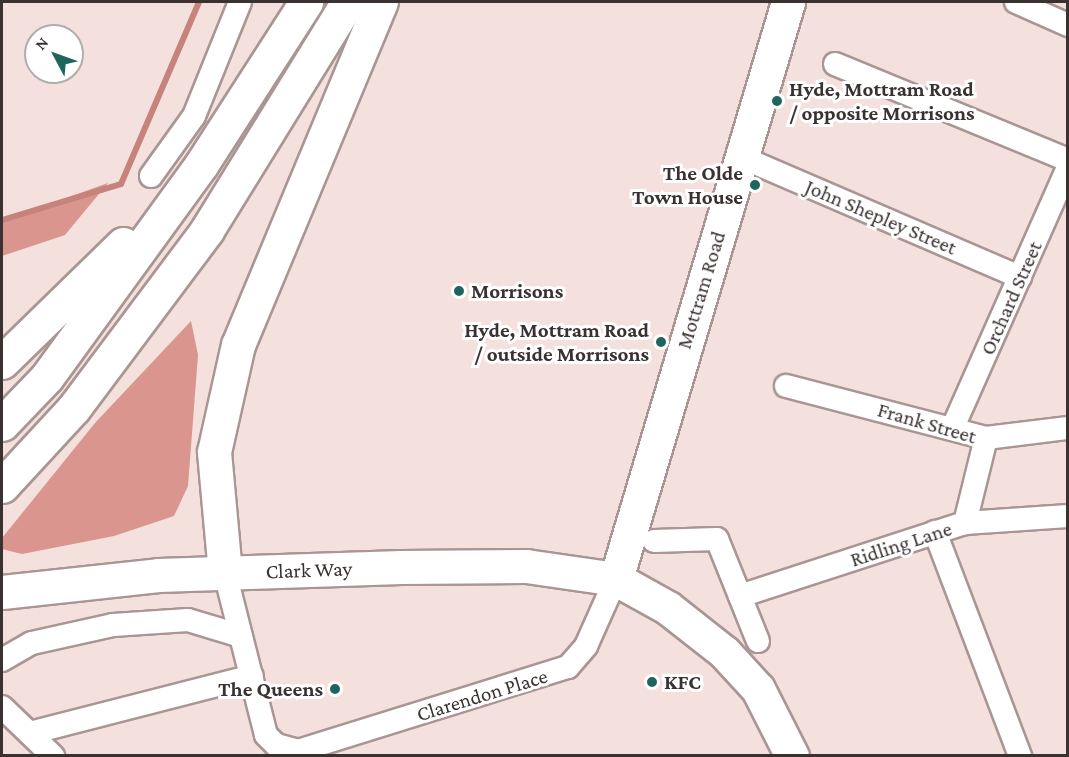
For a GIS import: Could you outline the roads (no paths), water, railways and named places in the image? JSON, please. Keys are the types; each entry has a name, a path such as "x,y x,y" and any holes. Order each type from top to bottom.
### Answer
{"main road":[{"path":"2,424 47,377 201,165 306,2"},
{"path":"2,486 75,408 207,230 348,2"},
{"path":"225,573 214,452 238,345 381,2"},
{"name":"Mottram Road","path":"616,579 788,2"},
{"path":"2,362 201,165"},
{"name":"Clark Way","path":"2,592 225,573 526,566 616,579"},
{"path":"616,579 668,608 724,652 758,688 792,756"}],"street":[{"path":"151,176 194,116 240,2"},
{"path":"1016,2 1068,25"},
{"path":"835,64 1068,160"},
{"name":"John Shepley Street","path":"741,158 1020,277"},
{"name":"Orchard Street","path":"953,427 1020,277 1063,192 1068,167"},
{"name":"Frank Street","path":"786,386 953,427 986,438 965,523"},
{"path":"986,438 1068,428"},
{"name":"Ridling Lane","path":"740,596 965,523 1068,516"},
{"path":"935,532 1020,756"},
{"path":"654,541 717,539 758,641"},
{"path":"225,573 266,735 298,753"},
{"name":"Clarendon Place","path":"298,753 568,667 586,646 616,579"},
{"path":"2,660 32,643 113,625 188,620 241,636"},
{"path":"30,733 252,676"},
{"path":"2,706 53,756"}],"waterway":[{"path":"2,220 121,184 199,2"}],"place":[{"name":"Hyde, Mottram Road / opposite Morrisons","path":"777,101"},
{"name":"The Olde Town House","path":"755,185"},
{"name":"Morrisons","path":"459,291"},
{"name":"Hyde, Mottram Road / outside Morrisons","path":"661,342"},
{"name":"KFC","path":"652,682"},
{"name":"The Queens","path":"335,689"}]}
